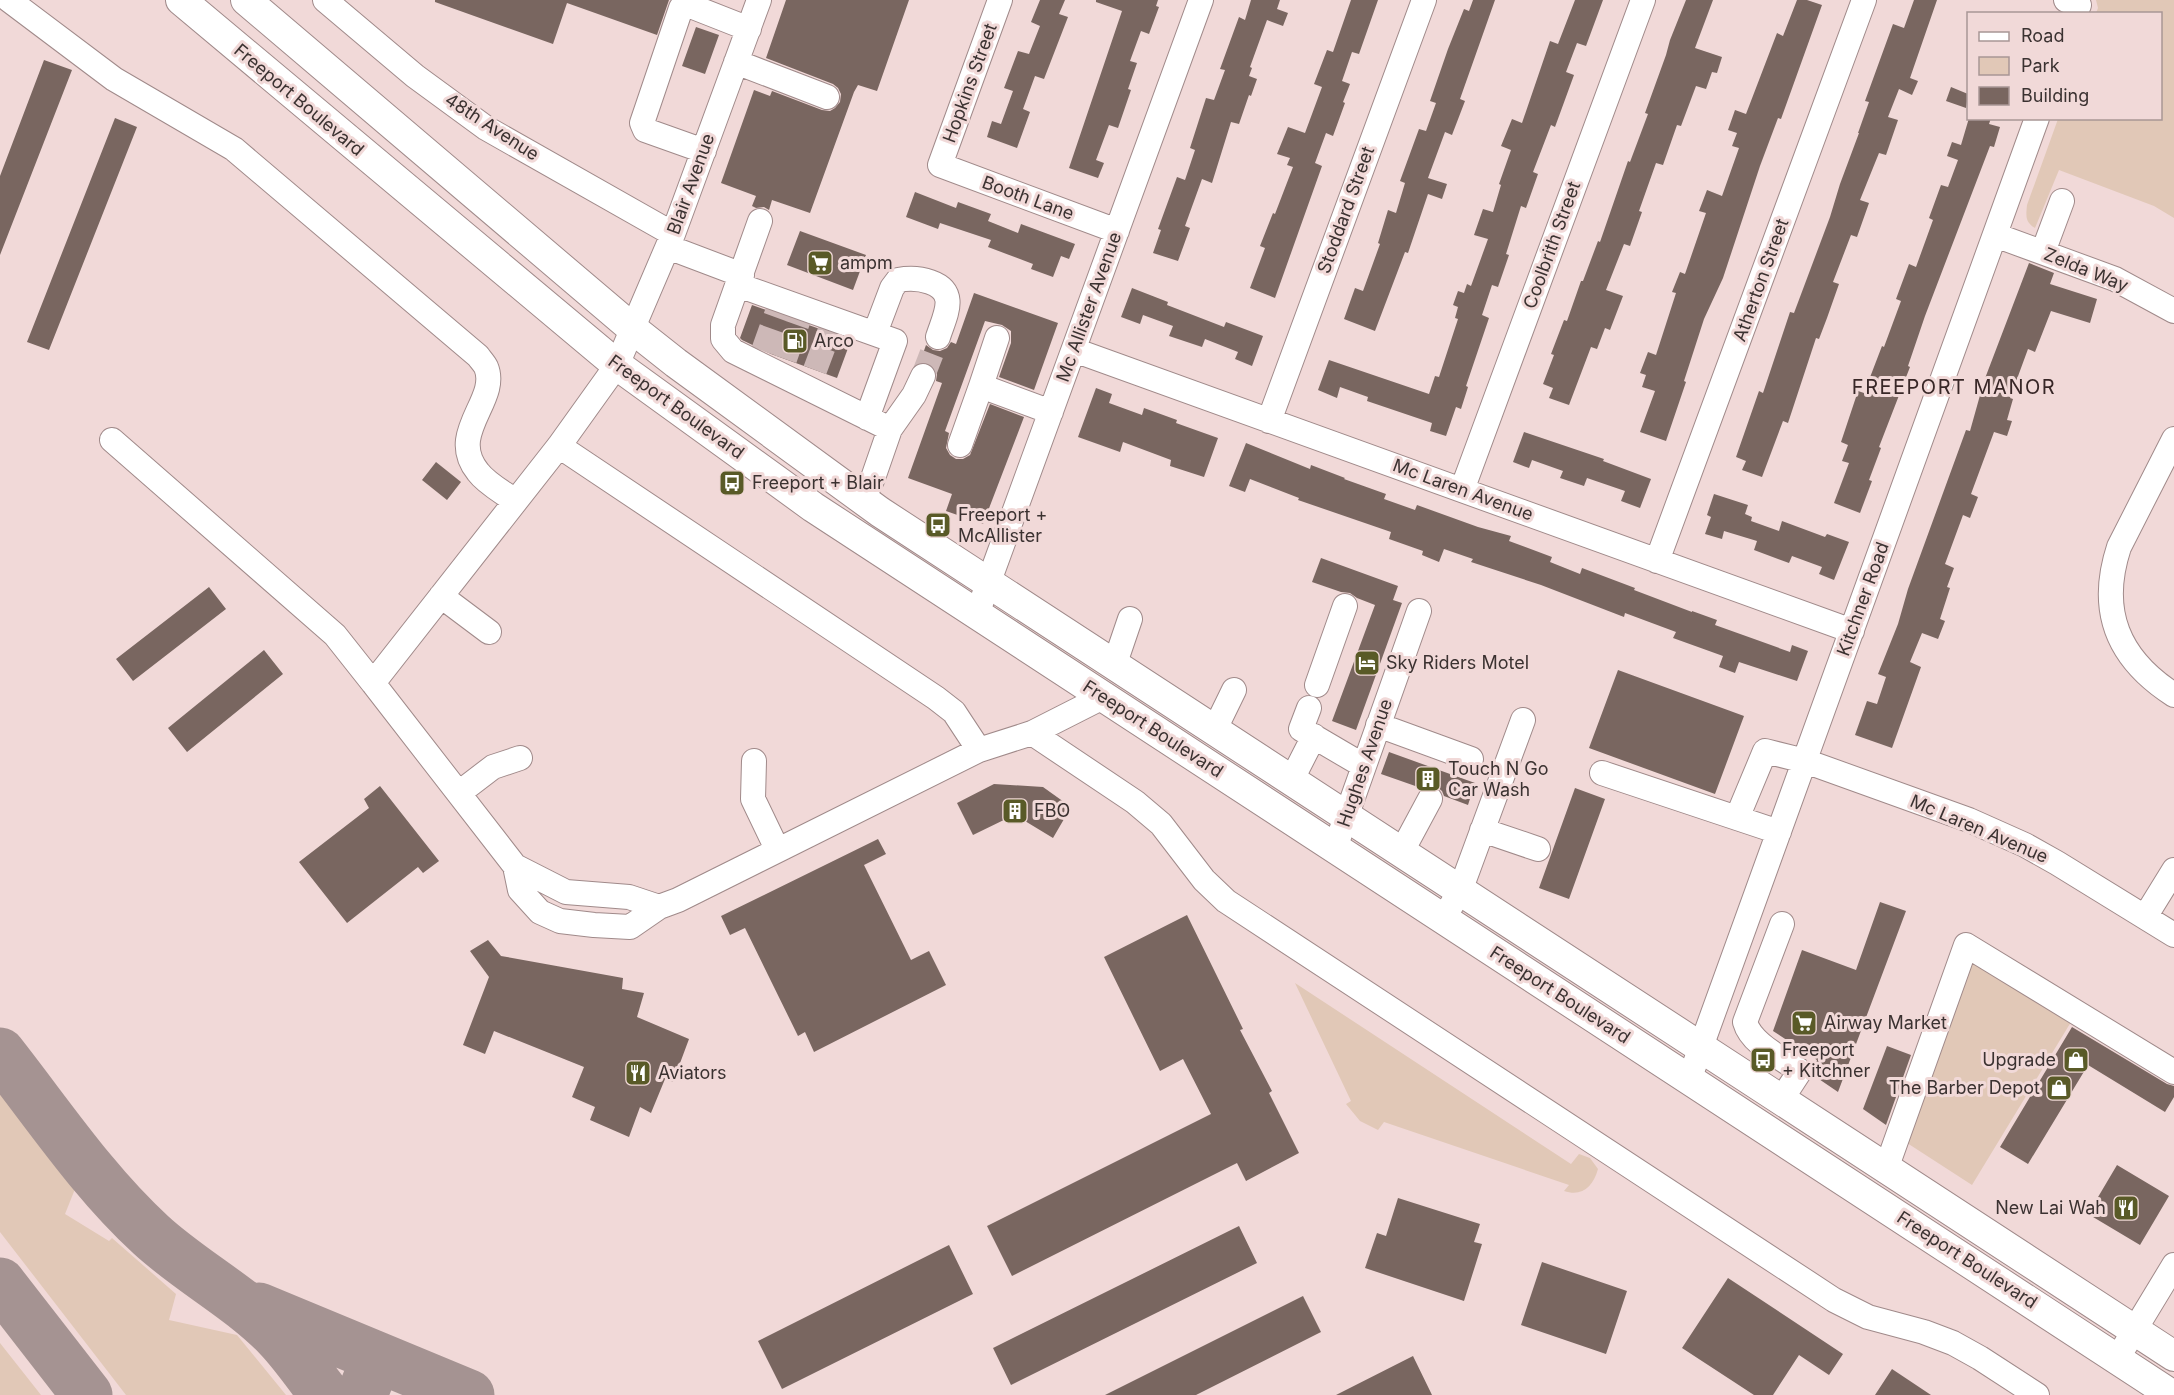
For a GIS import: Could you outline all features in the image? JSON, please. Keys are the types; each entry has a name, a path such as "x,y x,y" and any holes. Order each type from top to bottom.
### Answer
{"main road":[{"name":"Freeport Boulevard","path":"181,0 617,365 813,507 2172,1395"},
{"name":"Freeport Boulevard","path":"246,0 633,329 863,500 988,584 2174,1356"}],"street":[{"path":"9,0 114,80 234,149 478,356 487,368 488,387 471,425 467,444 478,473 515,501"},
{"name":"48th Avenue","path":"325,0 416,76 486,128 670,241 790,310 832,325 875,333"},
{"name":"Blair Avenue","path":"373,683 559,446 617,365 670,241 759,0"},
{"name":"Hopkins Street","path":"940,165 1000,0"},
{"name":"Mc Allister Avenue","path":"977,614 1202,0"},
{"name":"Stoddard Street","path":"1269,421 1424,0"},
{"name":"Coolbrith Street","path":"1462,490 1642,0"},
{"name":"Atherton Street","path":"1658,561 1864,0"},
{"path":"704,151 645,130 642,123 681,8 688,5 749,29"},
{"path":"736,62 827,97"},
{"name":"Kitchner Road","path":"1689,1080 2036,120"},
{"name":"Booth Lane","path":"940,165 1117,231"},
{"path":"2043,252 2062,201"},
{"path":"760,221 723,325 723,339 733,351 760,357 812,379 867,418 890,429"},
{"name":"Zelda Way","path":"1995,235 2115,279 2174,311"},
{"path":"867,418 895,341 875,333 892,288 898,280 908,278 923,280 940,286 946,292 948,300 938,337"},
{"path":"960,445 997,338"},
{"name":"Mc Laren Avenue","path":"1074,350 1852,631"},
{"path":"863,500 890,429 914,395 923,376"},
{"path":"981,386 1051,412"},
{"path":"2174,439 2119,547 2112,565 2110,589 2112,617 2120,640 2132,660 2158,685 2174,695"},
{"path":"112,440 335,635 515,866 566,892 629,897 659,907 678,900 979,750 1032,733 1103,697"},
{"path":"559,446 936,698 954,712 979,750"},
{"path":"441,596 489,632"},
{"path":"1317,685 1346,606"},
{"name":"Hughes Avenue","path":"1335,848 1419,611"},
{"path":"1114,666 1130,619"},
{"path":"1214,731 1234,690"},
{"path":"1309,708 1301,729 1364,766"},
{"path":"1443,919 1460,891 1523,720"},
{"path":"1378,725 1472,759"},
{"path":"1032,733 1135,802 1161,824 1185,852 1204,880 1226,901 1285,940 1834,1300 1868,1317 1924,1332 1953,1343 2037,1395"},
{"path":"1291,781 1314,736"},
{"name":"Mc Laren Avenue","path":"1737,818 1765,752 1805,761 1969,820 2025,845 2174,935"},
{"path":"459,794 493,767 520,758"},
{"path":"754,761 753,799 777,849"},
{"path":"1602,773 1779,832"},
{"path":"1401,853 1430,799"},
{"path":"1482,830 1538,849"},
{"path":"2145,917 2174,870"},
{"path":"1780,1100 1800,1071 1755,1039 1747,1030 1745,1022 1782,924"},
{"path":"1886,1169 1966,945 2174,1072"},
{"path":"1732,962 1763,974"},
{"path":"2117,1359 2174,1265"}],"green space":[{"path":"2096,0 2174,0 2174,218 2154,206 2059,170 2035,228 2027,218 2027,205 2058,120 2162,120 2162,12 2096,12"},
{"path":"1969,949 2074,1017 1972,1185 1904,1141"},
{"path":"1295,983 1571,1164 1579,1154 1590,1158 1598,1169 1593,1181 1586,1189 1570,1193 1564,1191 1569,1185 1384,1122 1378,1130 1360,1121 1346,1104 1351,1101"},
{"path":"0,1091 75,1189 65,1214 109,1241 112,1238 176,1294 169,1320 237,1335 286,1395 126,1395 0,1232"},
{"path":"0,1343 41,1395 0,1395"}],"building":[{"path":"435,0 669,0 657,35 567,3 553,44 435,2"},
{"path":"786,0 909,0 877,91 858,85 854,92 810,213 772,200 769,210 764,207 756,208 752,206 756,196 721,183 754,90 770,96 772,91 822,110 830,111 840,102 841,94 833,84 766,58"},
{"path":"1040,0 1065,0 1059,14 1068,17 1044,79 1035,76 1023,109 1030,112 1017,148 987,137 992,121 1001,124 1013,91 1004,88 1018,51 1029,54 1040,26 1031,22"},
{"path":"1096,0 1158,0 1156,6 1159,7 1149,34 1141,31 1130,61 1137,63 1128,89 1131,90 1118,128 1109,125 1096,160 1104,163 1098,178 1069,168 1122,11 1096,2"},
{"path":"1251,0 1280,0 1277,9 1288,13 1283,26 1267,20 1250,67 1252,68 1249,76 1257,79 1251,96 1249,95 1239,124 1231,122 1212,183 1202,179 1185,226 1190,228 1178,261 1153,253 1161,230 1158,229 1177,177 1185,180 1195,150 1190,148 1206,98 1214,100 1225,70 1220,69 1239,17 1245,20"},
{"path":"1351,0 1378,0 1359,54 1352,52 1342,81 1350,84 1343,102 1345,103 1333,136 1326,133 1315,163 1322,166 1275,298 1250,288 1265,248 1260,246 1293,167 1287,165 1290,158 1277,154 1288,127 1305,133 1322,87 1314,84 1327,50 1333,52"},
{"path":"1473,0 1495,0 1460,99 1465,101 1452,135 1445,132 1428,178 1447,184 1442,199 1428,194 1408,253 1405,252 1375,331 1344,319 1355,288 1363,291 1380,244 1378,243 1388,210 1396,213 1405,183 1400,181 1419,129 1426,131 1436,103 1430,101 1448,49 1464,9 1469,11"},
{"path":"1575,0 1603,0 1586,46 1577,43 1566,72 1574,75 1555,127 1551,125 1533,172 1538,174 1526,208 1521,206 1506,254 1509,255 1498,287 1492,285 1482,315 1489,318 1466,386 1468,387 1461,409 1456,407 1446,436 1430,431 1432,423 1367,401 1368,397 1340,387 1337,398 1318,390 1329,360 1429,394 1435,376 1439,377 1458,319 1455,318 1458,307 1453,305 1458,291 1464,293 1467,284 1471,286 1488,239 1474,235 1483,209 1493,212 1501,185 1499,184 1511,150 1501,146 1512,119 1522,123 1550,41 1558,44"},
{"path":"1686,0 1713,0 1695,48 1722,57 1717,73 1712,72 1706,89 1696,86 1681,126 1677,125 1663,165 1656,163 1639,211 1642,212 1630,246 1624,244 1606,290 1623,296 1610,330 1605,328 1597,349 1591,347 1569,405 1549,398 1553,388 1543,384 1554,355 1551,354 1564,320 1567,321 1598,241 1600,242 1628,161 1630,162 1648,114 1645,113"},
{"path":"1797,0 1807,0 1822,5 1781,119 1778,118 1760,166 1723,278 1704,319 1666,441 1640,432 1655,391 1642,387 1646,375 1640,373 1648,352 1656,355 1676,293 1672,292 1680,272 1685,274 1706,213 1699,211 1707,190 1722,196 1739,148 1732,146 1737,133 1728,130 1735,110 1746,114 1777,33 1783,36"},
{"path":"1914,0 1937,0 1910,78 1918,81 1912,95 1899,89 1888,117 1898,120 1886,155 1879,153 1860,200 1869,203 1857,237 1851,235 1833,282 1839,284 1827,318 1819,339 1816,338 1788,423 1783,421 1762,477 1742,470 1746,461 1736,457 1759,391 1763,393 1790,312 1794,313 1830,217 1869,102 1865,101 1893,24 1904,28"},
{"path":"696,27 719,35 705,74 682,66"},
{"path":"44,60 72,70 0,255 0,176"},
{"path":"1951,87 1967,94 1966,108 1946,101"},
{"path":"115,118 137,127 49,350 27,342"},
{"path":"1968,120 1990,120 1989,124 2000,127 1994,147 1990,146 1925,316 1908,366 1910,367 1879,447 1881,448 1869,480 1872,481 1860,513 1834,503 1849,463 1842,461 1848,445 1841,442 1858,391 1864,393 1882,346 1884,347 1901,301 1896,299 1909,264 1916,267 1933,220 1929,218 1941,185 1948,187 1958,160 1947,156 1952,142 1961,145"},
{"path":"915,192 956,208 958,202 991,214 988,221 1018,233 1021,224 1075,244 1069,259 1061,256 1053,277 1031,269 1033,264 988,247 991,240 940,223 938,229 906,217"},
{"path":"800,231 866,255 853,290 787,265"},
{"path":"2029,263 2054,273 2050,284 2097,299 2090,323 2051,311 2035,352 2028,349 2010,398 2013,399 2007,420 2012,421 2007,436 1994,432 1971,494 1978,497 1970,518 1963,515 1945,564 1954,568 1940,619 1945,621 1938,639 1922,633 1910,662 1921,667 1892,748 1855,735 1867,701 1877,704 1886,677 1878,674 1898,624 1908,589 1966,430 1970,431 1984,381"},
{"path":"1132,288 1168,302 1167,305 1224,327 1226,322 1263,336 1252,366 1235,359 1238,352 1205,339 1202,347 1169,336 1173,326 1143,315 1140,324 1121,317"},
{"path":"974,293 1058,323 1034,390 999,377 1011,343 1011,331 1002,325 985,321 945,431 949,433 946,448 956,459 963,459 970,455 990,404 1024,417 983,524 946,511 952,494 908,478 942,383 936,381 937,374 934,367 929,363 920,362 926,345 933,350 940,351 947,348 951,342 956,344"},
{"path":"752,305 851,340 837,378 771,354 742,340 740,338"},
{"path":"1096,388 1112,394 1109,403 1142,415 1144,408 1177,420 1176,423 1218,438 1204,477 1170,466 1171,460 1123,442 1120,452 1078,437"},
{"path":"1524,432 1604,459 1603,461 1651,479 1640,508 1621,501 1625,491 1587,478 1584,486 1560,478 1563,471 1532,460 1529,468 1513,462"},
{"path":"1246,443 1310,469 1311,465 1386,494 1384,499 1415,510 1417,505 1511,536 1509,541 1552,557 1550,562 1580,574 1582,568 1635,588 1634,590 1717,620 1715,625 1790,652 1792,645 1808,651 1797,681 1739,662 1735,673 1719,667 1723,656 1673,638 1676,632 1625,613 1624,617 1541,585 1471,562 1473,559 1444,549 1439,562 1422,555 1423,551 1389,539 1391,532 1298,500 1299,498 1250,479 1245,492 1229,486"},
{"path":"436,462 461,482 447,500 422,480"},
{"path":"1714,494 1748,505 1745,514 1752,517 1751,521 1779,531 1782,521 1825,537 1827,534 1849,542 1834,580 1819,574 1822,567 1792,556 1789,563 1754,550 1757,541 1724,531 1722,539 1705,534 1711,517 1707,515"},
{"name":"Sky Riders Motel","path":"1321,558 1398,586 1393,600 1402,603 1356,730 1332,721 1375,605 1350,593 1312,582"},
{"path":"209,587 226,609 133,681 116,659"},
{"path":"264,650 283,674 187,752 168,728"},
{"path":"1618,670 1744,716 1715,794 1589,748"},
{"name":"Touch N Go Car Wash","path":"1389,752 1475,783 1468,805 1444,796 1436,786 1429,785 1421,788 1381,774"},
{"name":"FBO","path":"994,784 1043,787 1071,807 1053,838 1020,818 1012,816 973,835 957,803"},
{"path":"380,786 439,861 423,873 418,867 347,923 299,862 369,808 364,799"},
{"path":"1575,788 1605,799 1569,899 1539,888"},
{"path":"878,839 886,854 864,865 911,960 929,951 946,985 814,1052 805,1032 798,1036 745,928 730,935 721,916"},
{"path":"1880,902 1906,911 1838,1092 1813,1075 1817,1060 1773,1031 1802,950 1856,970"},
{"path":"1187,915 1243,1029 1240,1030 1272,1091 1269,1093 1299,1153 1246,1181 1237,1163 1012,1276 987,1226 1211,1114 1183,1059 1160,1071 1104,957"},
{"path":"488,940 501,956 623,978 622,989 644,993 637,1017 689,1039 673,1082 665,1079 651,1113 640,1107 629,1137 590,1120 595,1107 572,1097 584,1067 494,1031 485,1054 463,1045 489,977 470,951"},
{"path":"2072,1027 2174,1086 2174,1097 2165,1112 2088,1065 2028,1164 2000,1147"},
{"path":"1887,1046 1911,1055 1886,1125 1863,1109"},
{"path":"2117,1165 2169,1196 2140,1245 2088,1214"},
{"path":"1398,1198 1480,1224 1474,1242 1482,1244 1464,1301 1365,1268 1377,1233 1386,1236"},
{"path":"1239,1226 1257,1263 1011,1385 993,1348"},
{"path":"949,1245 973,1294 782,1389 758,1341"},
{"path":"1542,1262 1627,1291 1606,1354 1521,1325"},
{"path":"1728,1278 1843,1354 1829,1375 1799,1355 1773,1395 1754,1395 1682,1348"},
{"path":"1303,1296 1321,1332 1196,1395 1105,1395"},
{"path":"1413,1356 1432,1395 1336,1395"},
{"path":"1892,1369 1931,1395 1875,1395"}],"taxiway":[{"path":"0,1053 110,1193 166,1248 266,1324 292,1351 325,1395"},
{"path":"0,1283 87,1395"},
{"path":"259,1308 469,1395"},
{"path":"362,1395 377,1357"}],"tunnel":[{"path":"763,351 777,312"},
{"path":"785,359 799,319"},
{"path":"815,370 830,330"},
{"path":"923,376 938,337"}],"place":[{"name":"ampm","path":"820,263"},
{"name":"Arco","path":"795,341"},
{"name":"Freeport + Blair","path":"732,483"},
{"name":"Freeport + McAllister","path":"938,525"},
{"name":"Sky Riders Motel","path":"1367,663"},
{"name":"Touch N Go Car Wash","path":"1428,779"},
{"name":"FBO","path":"1015,811"},
{"name":"Airway Market","path":"1804,1023"},
{"name":"Freeport + Kitchner","path":"1763,1060"},
{"name":"Upgrade","path":"2076,1060"},
{"name":"Aviators","path":"638,1073"},
{"name":"The Barber Depot","path":"2059,1088"},
{"name":"New Lai Wah","path":"2126,1208"}],"district":[{"name":"FREEPORT MANOR","path":"1954,387"}]}
